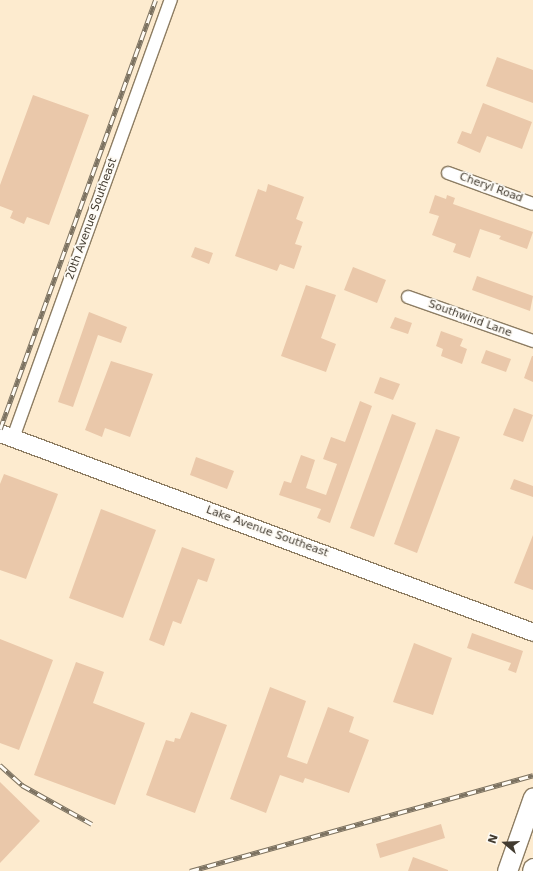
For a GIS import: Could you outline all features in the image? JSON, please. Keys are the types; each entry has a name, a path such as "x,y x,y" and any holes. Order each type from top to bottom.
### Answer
{"main road":[{"path":"507,871 527,825 533,797"}],"street":[{"name":"20th Avenue Southeast","path":"6,435 171,0"},
{"name":"Cheryl Road","path":"448,173 533,204"},
{"name":"Southwind Lane","path":"408,297 533,342"},
{"name":"Lake Avenue Southeast","path":"6,435 533,632"}],"building":[{"path":"497,57 533,70 533,103 486,86"},
{"path":"33,95 89,115 49,225 27,217 24,224 10,218 13,211 0,206 0,185"},
{"path":"483,103 532,122 522,149 487,136 480,153 457,143 462,131 471,134"},
{"path":"268,184 304,197 296,219 303,222 295,244 302,246 294,269 280,264 277,271 235,256 258,189 266,192"},
{"path":"435,195 446,199 447,195 455,198 453,204 533,232 527,249 499,239 501,236 480,229 470,258 453,252 456,244 432,235 439,216 429,213"},
{"path":"195,247 213,253 209,264 191,257"},
{"path":"353,267 386,280 377,303 344,290"},
{"path":"477,276 533,296 530,311 472,290"},
{"path":"306,285 336,295 321,338 336,344 326,372 281,356"},
{"path":"89,312 127,327 121,343 98,335 73,407 58,402"},
{"path":"395,317 412,323 408,334 390,328"},
{"path":"441,331 463,339 460,346 467,349 462,364 441,356 443,349 436,346"},
{"path":"486,350 511,359 506,372 481,363"},
{"path":"533,356 533,382 524,378"},
{"path":"111,361 153,374 130,437 105,428 102,437 85,430"},
{"path":"380,377 400,384 393,400 374,393"},
{"path":"360,401 372,406 330,523 317,518 321,509 279,495 284,481 291,483 301,455 315,460 306,488 326,495 337,464 323,459 331,437 345,442"},
{"path":"514,408 533,415 523,442 503,435"},
{"path":"392,414 416,423 374,537 350,528"},
{"path":"436,429 460,437 417,553 394,544"},
{"path":"196,457 234,471 227,489 190,475"},
{"path":"4,474 58,494 26,579 0,570 0,484"},
{"path":"514,479 533,486 533,497 510,489"},
{"path":"101,509 156,530 123,618 69,598"},
{"path":"533,535 533,590 514,583"},
{"path":"182,547 215,559 207,582 198,579 181,624 173,621 164,646 149,640"},
{"path":"472,633 523,651 516,673 508,670 511,663 467,648"},
{"path":"0,639 53,660 19,750 0,743"},
{"path":"414,643 452,658 433,715 393,702"},
{"path":"76,662 104,672 93,703 145,723 115,805 34,775"},
{"path":"270,687 306,701 287,757 307,764 328,707 354,717 349,732 369,740 349,793 305,778 303,783 280,775 266,813 230,799"},
{"path":"191,712 227,725 195,813 146,795 166,740 174,742 175,738 180,739"},
{"path":"0,782 40,821 0,863"},
{"path":"441,824 445,838 380,858 376,844"},
{"path":"413,857 448,870 448,871 408,871"}],"railway":[{"path":"0,429 155,0"},
{"path":"0,765 22,785 92,824"},
{"path":"190,871 533,775"}]}
